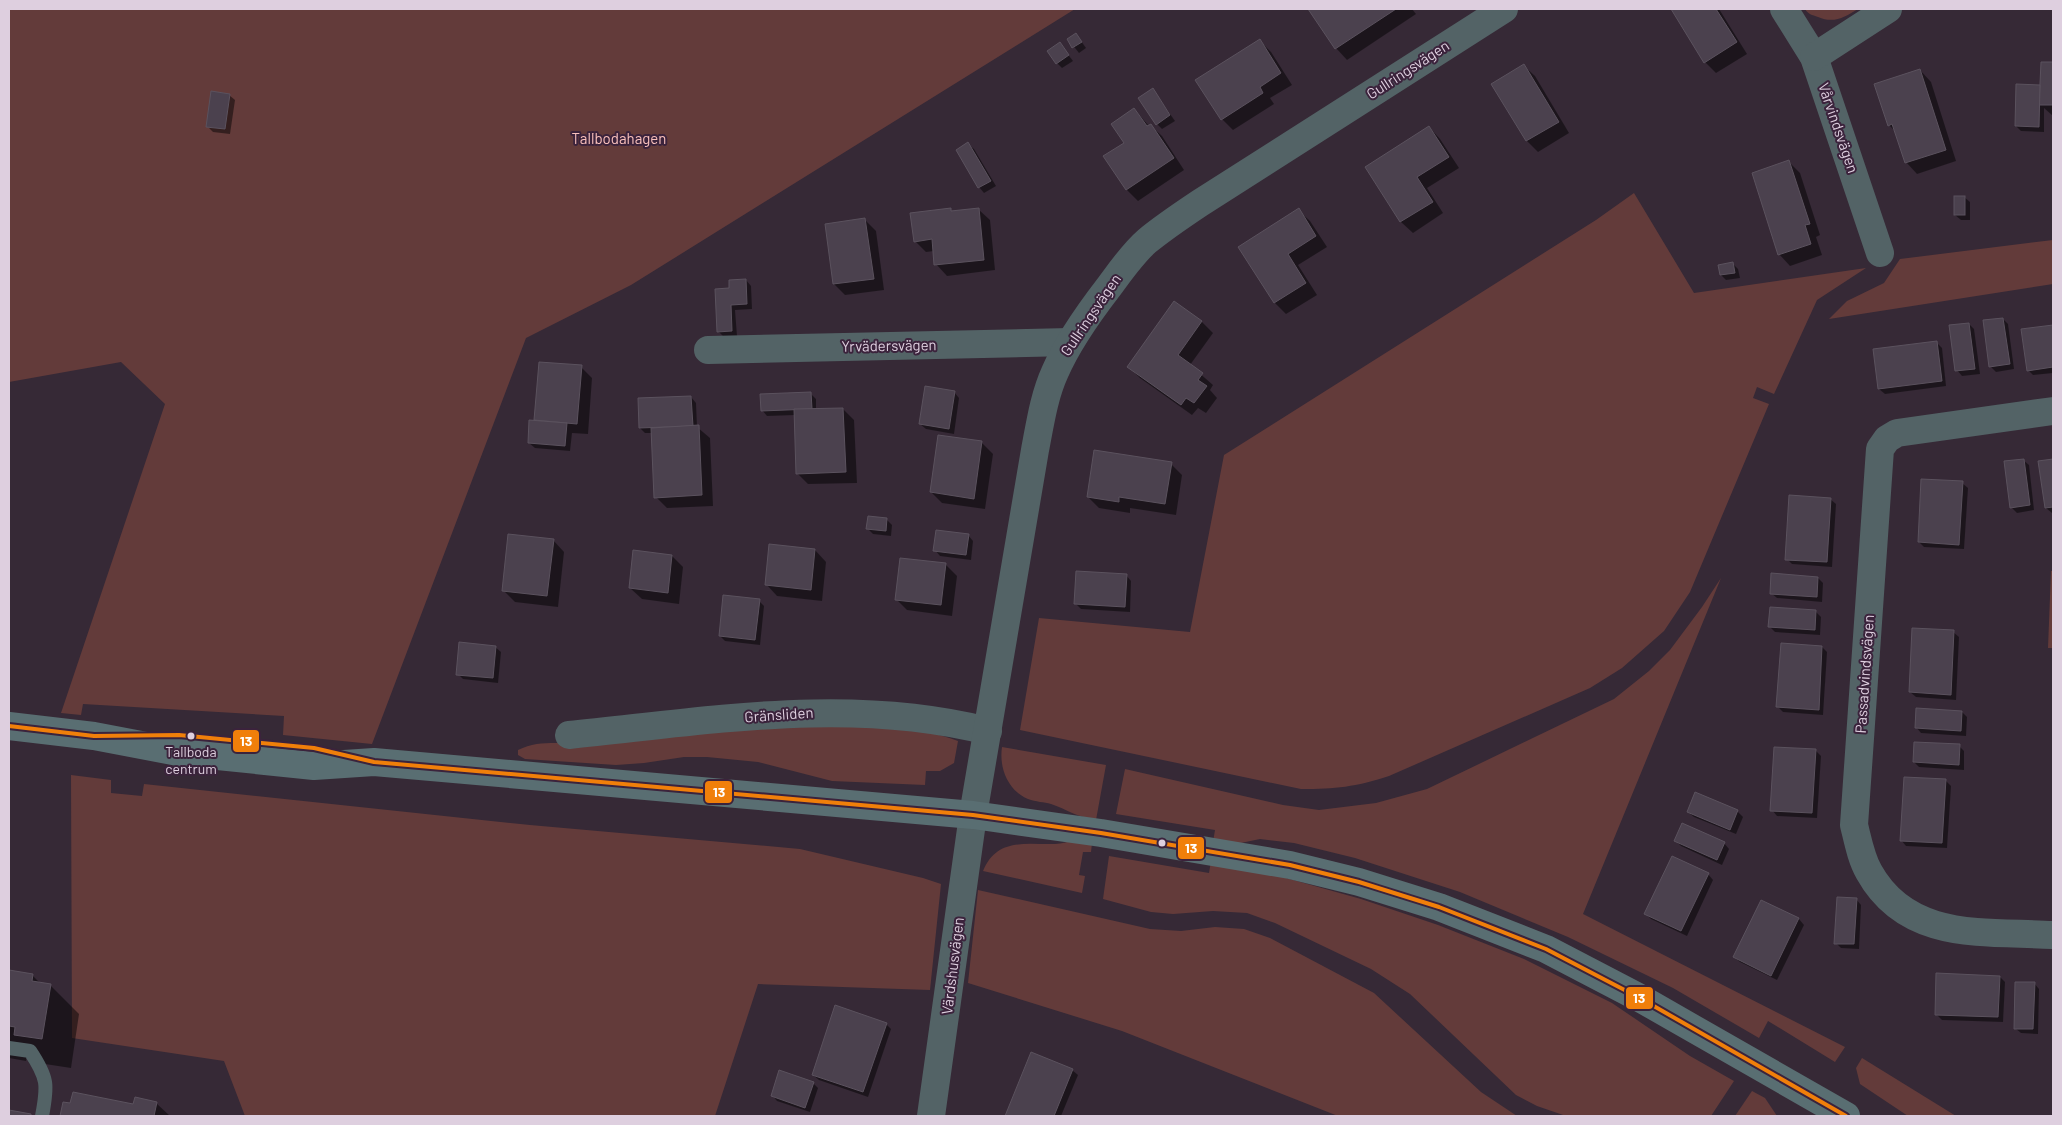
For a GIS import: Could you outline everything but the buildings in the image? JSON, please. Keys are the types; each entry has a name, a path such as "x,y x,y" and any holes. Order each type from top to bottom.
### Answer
{"street":[{"name":"Gullringsvägen","path":"973,815 1044,404 1054,372 1070,342 1126,264 1146,242 1167,225 1504,9"},
{"name":"Vårvindsvägen","path":"1784,9 1814,57 1880,253"},
{"path":"1814,57 1888,9"},
{"name":"Yrvädersvägen","path":"708,350 1070,342"},
{"name":"Passadvindsvägen","path":"2053,410 1897,433 1887,439 1880,449 1854,825 1868,871 1877,885 1887,898 1900,909 1914,917 1930,925 1948,929 2053,935"},
{"name":"Gränsliden","path":"569,735 789,713 862,712 936,720 988,730"},
{"path":"9,726 94,736 178,752 314,766 374,762 973,815 1101,833 1290,865 1359,882 1439,907 1546,949 1638,997 1830,1112"},
{"name":"Värdshusvägen","path":"931,1116 973,815"}],"lane":[{"path":"9,1048 30,1051 42,1069 47,1090 42,1116"}],"green space":[{"name":"Tallbodahagen","path":"9,9 1075,9 631,285 526,338 372,744 283,735 284,716 83,704 81,715 61,713 165,404 121,362 9,382"},
{"path":"1805,9 1858,9 1844,17 1829,20 1812,15"},
{"path":"1634,193 1694,293 1866,268 1817,300 1774,394 1757,387 1753,398 1769,404 1690,592 1664,631 1622,668 1590,688 1389,776 1366,783 1335,788 1301,789 1020,730 1039,618 1190,632 1224,455 1596,220"},
{"path":"2053,240 2053,284 1829,319 1847,301 1884,283 1900,259"},
{"path":"2051,571 2053,571 2053,648 2048,648"},
{"path":"1721,578 1583,914 1845,1047 1835,1062 1768,1021 1759,1038 1673,988 1568,937 1460,892 1355,858 1294,843 1260,839 1236,844 1213,842 1215,830 1116,814 1125,769 1283,805 1319,810 1376,803 1427,789 1614,699 1649,671 1670,650"},
{"path":"819,724 889,727 941,735 958,741 954,763 940,771 926,771 925,785 832,781 758,762 707,757 684,757 616,765 525,759 518,755 518,750 541,744"},
{"path":"1002,747 1106,765 1096,820 1051,804 1028,799 1021,795 1010,784 1003,770"},
{"path":"71,775 111,780 111,793 142,796 144,784 530,825 800,849 923,878 941,884 930,990 758,984 715,1116 245,1116 224,1061 72,1038"},
{"path":"1075,840 1092,843 1091,852 1083,852 1079,875 1085,876 1082,893 983,871 989,860 1004,848 1023,844 1058,844"},
{"path":"1109,856 1209,873 1211,861 1279,876 1361,899 1438,925 1524,959 1612,1003 1690,1056 1734,1081 1711,1116 1566,1116 1537,1106 1516,1095 1410,994 1371,969 1275,923 1247,913 1213,911 1173,914 1151,912 1103,899"},
{"path":"978,890 1150,929 1181,931 1215,927 1244,929 1270,938 1374,993 1481,1092 1517,1116 1338,1116 1122,1031 968,983"},
{"path":"1862,1058 1956,1116 1908,1116 1860,1084 1856,1068"},
{"path":"1752,1091 1765,1098 1777,1116 1735,1116"}],"transit line":[{"name":"13","path":"9,726 94,736 179,735 314,748 374,762 973,815 1101,833 1290,865 1359,882 1439,907 1546,949 1638,997 1846,1116"}],"place":[{"name":"Tallboda centrum","path":"191,736"}]}
